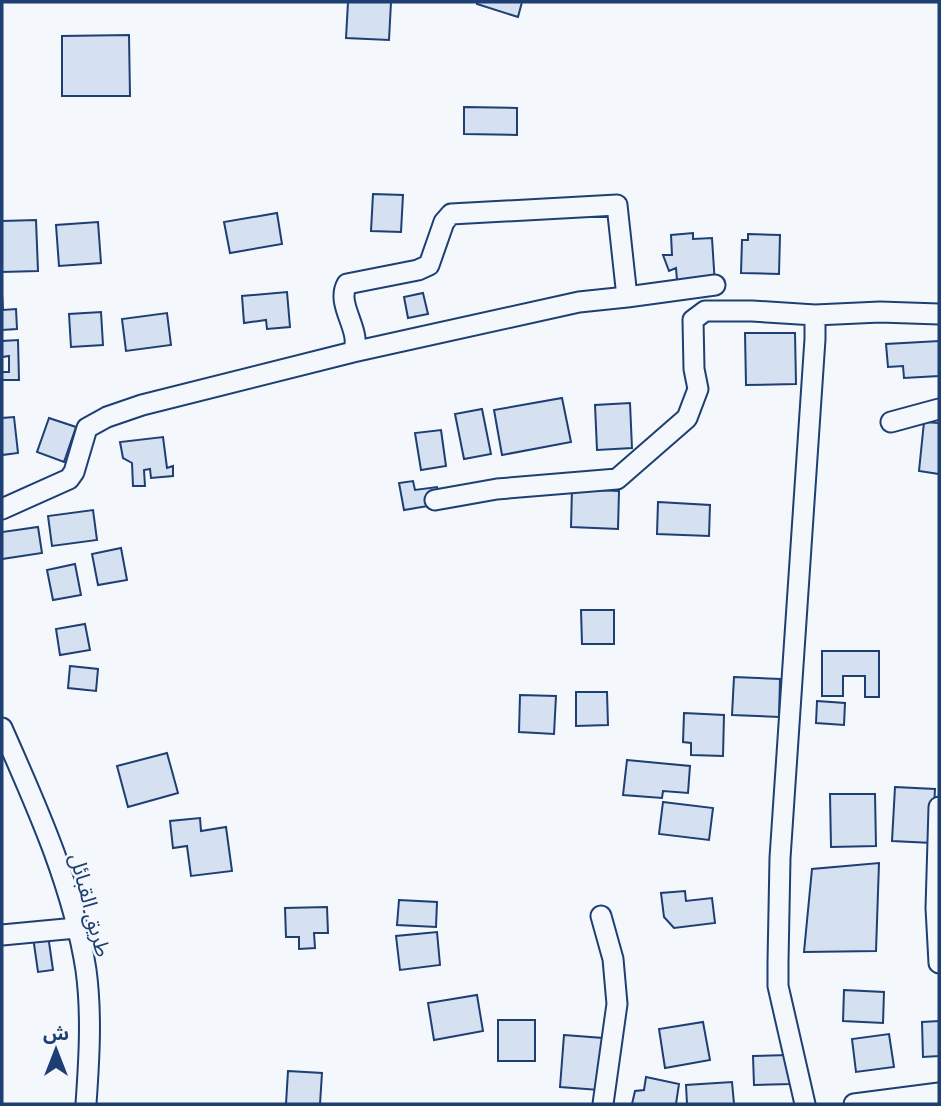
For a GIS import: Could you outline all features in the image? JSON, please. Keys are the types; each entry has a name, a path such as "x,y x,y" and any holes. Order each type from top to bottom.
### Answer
{"street":[{"path":"353,352 355,340 343,292 347,284 418,270 429,265 440,231 447,216 451,214 617,205 627,297"},
{"path":"2,509 69,479 74,472 87,428 107,417 142,405 353,352 579,302 715,285"},
{"path":"435,500 497,489 617,479 687,418 698,389 694,369 693,320 705,311 815,315 880,312 939,314"},
{"path":"805,1104 778,986 778,962 780,858 815,315"},
{"path":"891,422 939,409"},
{"name":"طريق القبائل","path":"2,728 65,885 86,971 89,1013 86,1104"},
{"path":"939,807 936,908 939,963"},
{"path":"601,916 613,959 617,1004 603,1104"},
{"path":"2,935 76,928"},
{"path":"854,1104 939,1093"}],"building":[{"path":"348,2 391,2 389,40 346,38"},
{"path":"477,2 522,2 518,17"},
{"path":"129,35 130,96 62,96 62,36"},
{"path":"464,107 517,108 517,135 464,134"},
{"path":"373,194 403,195 401,232 371,231"},
{"path":"277,213 282,244 230,253 224,222"},
{"path":"36,220 38,271 2,272 2,221"},
{"path":"98,222 101,263 59,266 56,225"},
{"path":"693,233 693,239 712,238 715,285 677,280 676,268 669,271 663,255 672,255 671,235"},
{"path":"748,234 780,235 779,274 741,273 742,240 748,240"},
{"path":"287,292 290,327 267,329 266,320 244,323 242,296"},
{"path":"2,293 3,310 16,309 17,329 2,330"},
{"path":"423,293 428,314 408,318 404,297"},
{"path":"101,312 103,345 71,347 69,314"},
{"path":"167,313 171,345 126,351 122,319"},
{"path":"745,333 795,333 796,384 746,385"},
{"path":"18,340 19,380 2,380 2,372 9,372 9,356 2,357 2,341"},
{"path":"939,341 939,376 904,378 903,366 888,367 886,344"},
{"path":"562,398 571,442 502,455 494,410"},
{"path":"630,403 632,448 597,450 595,405"},
{"path":"482,409 491,454 464,459 455,414"},
{"path":"14,417 18,453 2,455 2,418"},
{"path":"49,418 76,427 64,462 37,452"},
{"path":"924,422 939,423 939,474 919,471"},
{"path":"441,430 446,466 421,470 415,433"},
{"path":"163,437 167,468 173,466 173,476 151,478 150,469 144,470 145,486 133,486 132,463 123,458 120,442"},
{"path":"413,481 415,490 437,487 440,504 404,510 399,483"},
{"path":"572,489 619,491 618,529 571,527"},
{"path":"658,502 710,505 709,536 657,534"},
{"path":"93,510 97,540 52,546 48,516"},
{"path":"38,527 42,553 2,559 2,532"},
{"path":"121,548 127,580 98,585 92,554"},
{"path":"75,564 81,595 53,600 47,570"},
{"path":"581,610 614,610 614,644 582,644"},
{"path":"85,624 90,650 60,655 56,629"},
{"path":"822,651 879,651 879,697 865,697 865,676 843,676 843,696 822,696"},
{"path":"70,666 98,669 96,691 68,688"},
{"path":"734,677 780,679 779,717 732,715"},
{"path":"576,692 607,692 608,725 576,726"},
{"path":"520,695 556,696 554,734 519,732"},
{"path":"817,701 845,703 844,725 816,723"},
{"path":"684,713 724,715 723,756 691,755 691,743 683,742"},
{"path":"167,753 178,793 128,807 117,766"},
{"path":"627,760 690,766 688,793 663,791 662,798 623,795"},
{"path":"895,787 935,789 932,843 892,841"},
{"path":"830,794 875,794 876,846 831,847"},
{"path":"663,802 713,808 709,840 659,834"},
{"path":"200,818 201,831 226,827 232,871 191,876 187,846 173,848 170,821"},
{"path":"879,863 876,951 804,952 812,869"},
{"path":"685,891 686,901 712,898 715,923 674,928 664,917 661,893"},
{"path":"399,900 437,902 436,927 397,925"},
{"path":"327,907 328,933 314,933 315,948 299,949 299,937 286,937 285,908"},
{"path":"437,932 440,965 400,970 396,936"},
{"path":"48,935 53,970 38,972 33,937"},
{"path":"844,990 884,992 883,1023 843,1021"},
{"path":"477,995 483,1031 434,1040 428,1003"},
{"path":"498,1020 535,1020 535,1061 498,1061"},
{"path":"939,1021 939,1056 923,1057 922,1022"},
{"path":"703,1022 710,1060 665,1068 659,1029"},
{"path":"889,1034 894,1067 856,1072 852,1039"},
{"path":"564,1035 603,1038 599,1090 560,1087"},
{"path":"789,1055 791,1084 754,1085 753,1056"},
{"path":"288,1071 322,1073 320,1104 286,1104"},
{"path":"646,1077 679,1084 676,1104 632,1104 635,1091 644,1090"},
{"path":"732,1082 734,1104 687,1104 686,1085"}]}
